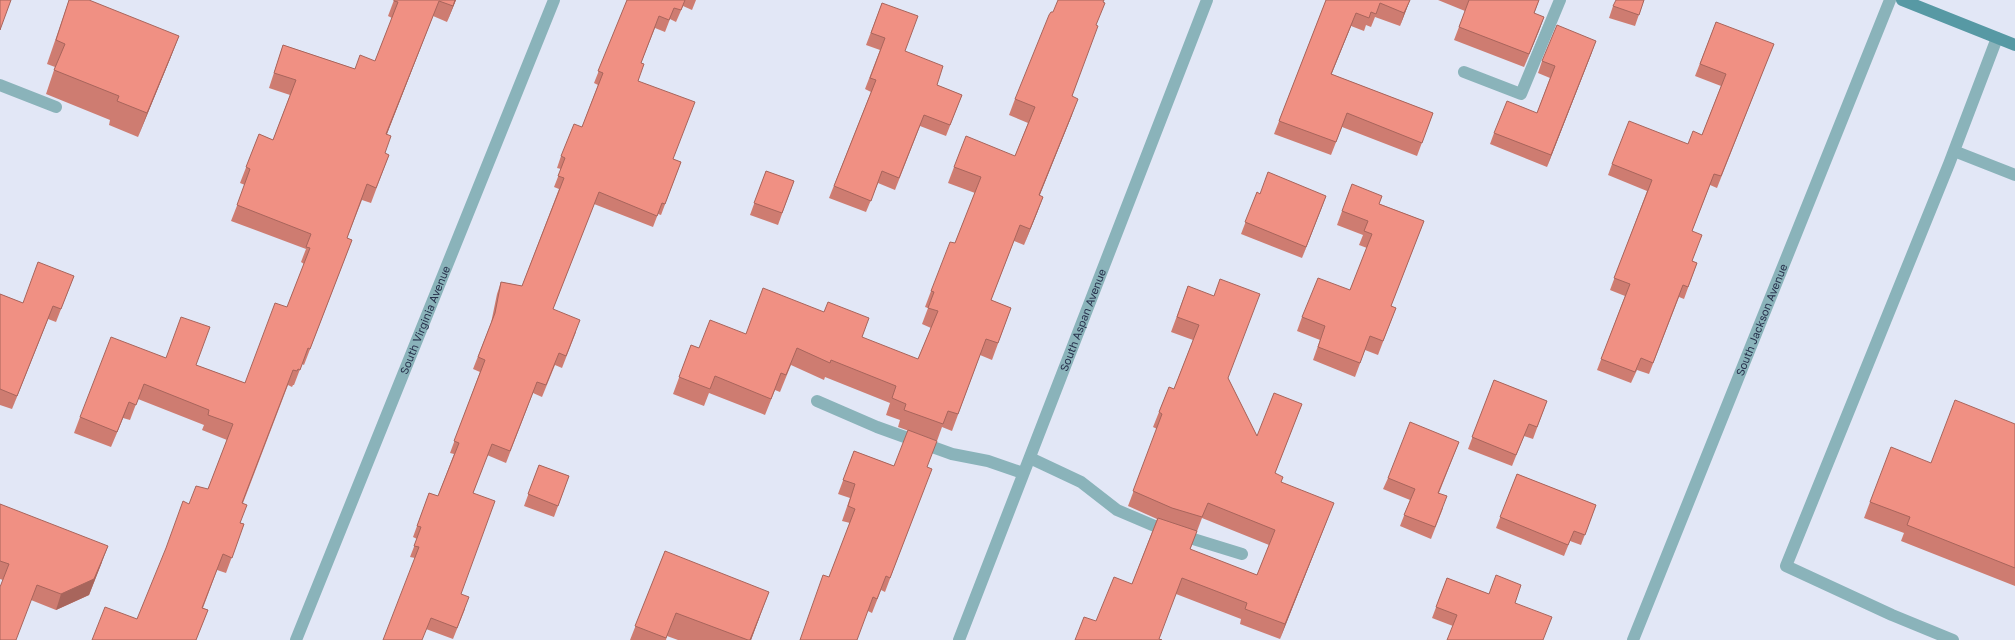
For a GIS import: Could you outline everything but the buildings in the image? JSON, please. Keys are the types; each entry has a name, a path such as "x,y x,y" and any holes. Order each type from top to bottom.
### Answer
{"street":[{"name":"South Virginia Avenue","path":"296,640 554,0"},
{"name":"South Aspan Avenue","path":"959,640 1207,0"},
{"path":"1464,72 1521,94 1560,0"},
{"name":"South Jackson Avenue","path":"1633,640 1890,0"},
{"path":"1902,0 2015,45"},
{"path":"1953,640 1892,615 1786,566 1954,151 1997,38"},
{"path":"0,85 56,107"},
{"path":"1954,151 2015,175"},
{"path":"816,401 877,428 952,454 988,461 1023,474"},
{"path":"1030,458 1081,482 1117,510 1164,530 1242,554"}]}
